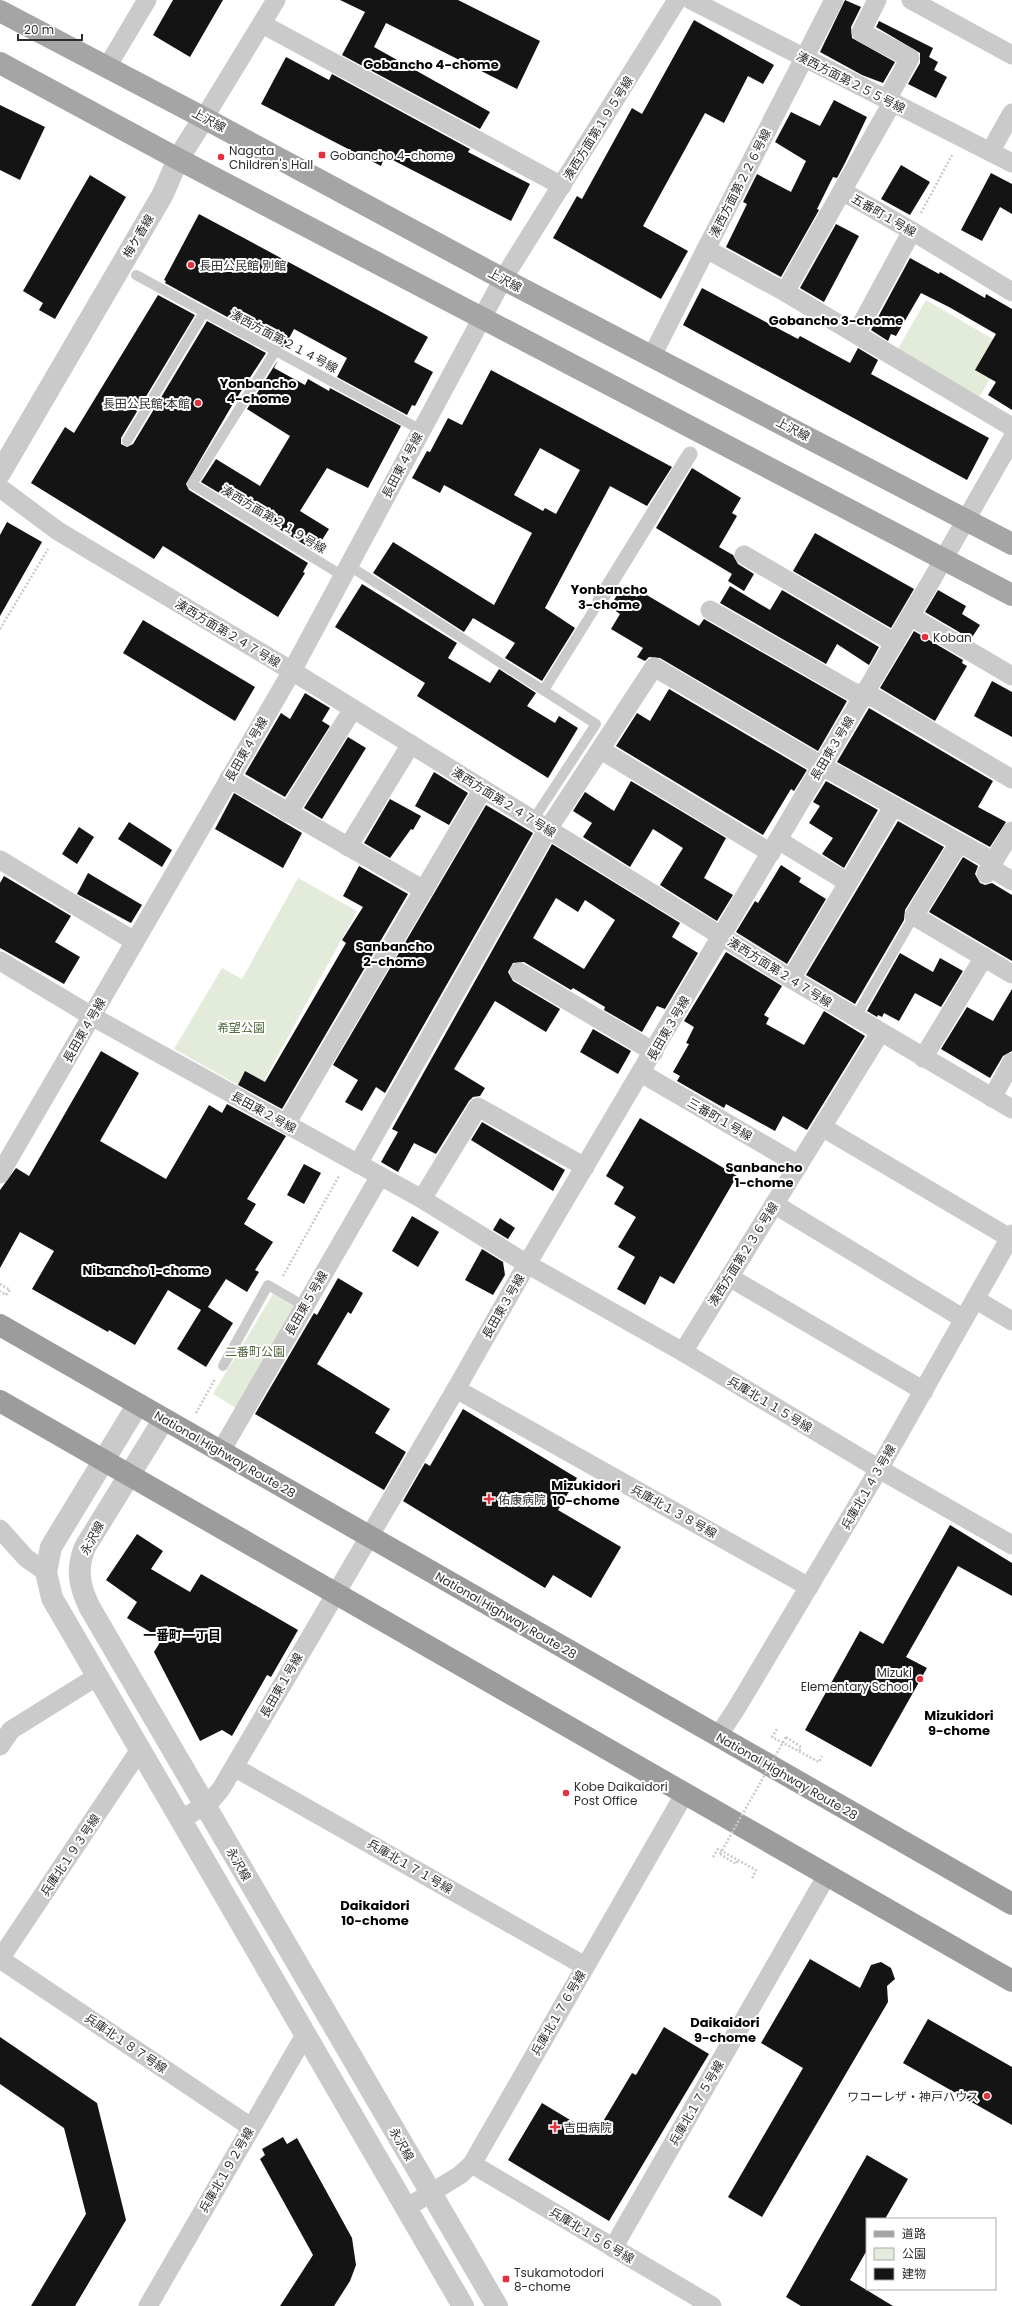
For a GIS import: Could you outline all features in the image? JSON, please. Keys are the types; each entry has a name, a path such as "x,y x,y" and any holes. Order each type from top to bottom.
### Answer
{"highway":[{"name":"National Highway Route 28","path":"0,1325 1012,1904"},
{"path":"0,1401 1012,1981"}],"main road":[{"name":"上沢線","path":"0,11 204,118 503,279 1012,544"},
{"path":"0,63 178,159 944,558 1012,595"}],"street":[{"path":"107,67 147,0"},
{"name":"梅ケ香線","path":"0,472 163,194 178,159 276,0"},
{"name":"湊西方面第１９５号線","path":"503,279 677,0"},
{"name":"湊西方面第２５５号線","path":"691,0 804,59 1012,163"},
{"name":"湊西方面第２２６号線","path":"834,0 706,249 785,292 1012,427"},
{"name":"五番町１号線","path":"877,0 861,32 910,58 891,92 892,103 842,191 912,231 1012,292"},
{"path":"911,0 1012,55"},
{"path":"262,24 562,186"},
{"path":"990,152 1012,113"},
{"path":"785,292 842,191"},
{"path":"856,334 912,231"},
{"path":"652,356 706,249"},
{"name":"長田東４号線","path":"0,1174 93,1017 134,940 292,671 503,279"},
{"name":"長田東３号線","path":"368,1536 456,1389 527,1264 895,643 1012,439"},
{"path":"600,600 690,454"},
{"name":"湊西方面第２４７号線","path":"0,488 58,531 292,671 855,1018 1012,1109"},
{"path":"744,555 895,643"},
{"path":"710,610 853,692 876,698 1012,779"},
{"path":"910,616 1012,676"},
{"path":"353,1162 541,824 601,750 654,667 893,807 959,843 990,868 1012,881"},
{"path":"288,813 353,709"},
{"path":"348,847 411,744"},
{"path":"601,750 774,847 847,882"},
{"path":"229,778 424,890"},
{"path":"286,1124 483,789"},
{"path":"791,979 847,882 893,807"},
{"path":"990,868 1012,831 1006,826 1012,816"},
{"path":"959,843 914,916 1012,974"},
{"path":"0,860 134,940"},
{"path":"923,1058 984,957"},
{"name":"長田東２号線","path":"0,961 93,1017 422,1199 527,1264"},
{"path":"519,972 654,1052"},
{"name":"湊西方面第２３６号線","path":"683,1352 880,1033"},
{"path":"992,1098 1012,1062"},
{"name":"三番町１号線","path":"641,1073 799,1164"},
{"path":"422,1199 478,1107 585,1167"},
{"path":"822,1127 1011,1236"},
{"name":"長田東５号線","path":"221,1451 380,1176"},
{"path":"774,1204 964,1319"},
{"name":"兵庫北１４３号線","path":"718,1736 736,1710 879,1469 1011,1236"},
{"name":"兵庫北１１５号線","path":"527,1264 683,1352 879,1469 1012,1545"},
{"path":"729,1278 924,1391"},
{"path":"975,1300 1012,1321"},
{"name":"兵庫北１３８号線","path":"456,1389 809,1587"},
{"path":"138,1404 57,1536 48,1560 46,1572 52,1598 96,1677 463,2306"},
{"name":"永沢線","path":"164,1419 85,1547 79,1564 80,1582 90,1608 496,2306"},
{"path":"0,1529 26,1558 46,1572"},
{"name":"長田東１号線","path":"180,1820 205,1806 218,1793 368,1536"},
{"path":"0,1746 6,1726 96,1677"},
{"name":"兵庫北１９３号線","path":"0,1959 139,1750"},
{"name":"兵庫北１７１号線","path":"234,1766 585,1966"},
{"name":"兵庫北１７６号線","path":"406,2208 460,2175 472,2164 685,1793"},
{"name":"兵庫北１７５号線","path":"613,2248 827,1875"},
{"name":"兵庫北１８７号線","path":"0,1959 251,2127"},
{"name":"兵庫北１９２号線","path":"148,2306 305,2035"},
{"name":"兵庫北１５６号線","path":"472,2164 712,2306"}],"lane":[{"name":"湊西方面第２１４号線","path":"136,275 203,314 276,350 421,430"},
{"path":"127,441 203,314"},
{"name":"湊西方面第２１９号線","path":"276,350 192,484 346,570 544,690 596,724 541,824"},
{"path":"544,690 600,600"},
{"path":"855,1018 914,916"},
{"path":"222,1366 268,1285 304,1306"}],"path":[{"path":"912,231 961,138"},
{"path":"0,629 58,531"},
{"path":"276,1289 353,1162"},
{"path":"0,1284 10,1290 6,1294 0,1291"},
{"path":"185,1431 222,1366"},
{"path":"777,1729 772,1737 819,1762 822,1756"},
{"path":"738,1860 736,1864 720,1854 786,1737 801,1746 799,1751"},
{"path":"713,1857 718,1849 756,1870 752,1879"}],"green space":[{"path":"926,300 1008,348 977,401 895,354"},
{"name":"希望公園","path":"298,878 357,911 256,1095 174,1049 222,968 242,979"},
{"name":"二番町公園","path":"273,1294 297,1308 236,1408 213,1394"}],"building":[{"path":"173,0 223,0 190,57 153,35"},
{"path":"340,0 458,0 540,41 517,89 386,23 374,47 490,112 480,129 342,55 365,12"},
{"path":"845,0 861,7 851,27 852,38 895,62 883,83 862,75 820,52"},
{"path":"694,20 774,65 763,84 748,76 724,123 705,113 643,226 688,251 661,299 553,238 577,196 582,199 632,108 642,114"},
{"path":"879,21 933,48 929,57 938,62 934,70 947,77 936,98 908,84 920,63 920,53 876,27"},
{"path":"286,57 329,80 332,74 470,149 468,152 530,184 511,221 385,156 381,166 261,104"},
{"path":"834,100 867,117 837,178 833,177 817,209 819,210 781,277 726,247 747,204 743,202 757,174 791,192 806,161 775,142 791,112 820,126"},
{"path":"0,105 45,127 20,180 0,170"},
{"path":"901,165 930,182 910,215 881,199"},
{"path":"991,173 1012,184 1012,214 1000,207 982,241 961,230"},
{"path":"90,175 126,197 55,319 39,310 43,303 23,291"},
{"path":"199,214 428,337 414,362 433,372 415,406 412,405 407,415 337,377 347,358 294,329 284,348 165,283 166,281 164,280"},
{"path":"836,224 859,236 824,302 800,288"},
{"path":"910,258 939,274 940,272 985,298 986,294 1012,309 1012,410 988,395 996,382 975,370 996,334 949,307 921,293 896,336 891,334 888,341 871,330"},
{"path":"702,288 798,339 800,336 850,363 858,348 878,360 871,374 989,438 967,480 683,325"},
{"path":"158,295 195,315 121,438 121,444 127,447 133,444 207,321 266,353 234,402 186,484 189,490 308,563 303,572 305,573 278,617 163,546 154,559 31,483 65,427 74,433"},
{"path":"278,360 274,368 305,385 308,379 329,391 330,388 401,426 368,488 327,468 300,511 329,529 315,551 201,482 216,459 260,486 290,436 247,409"},
{"path":"491,370 672,467 647,506 610,486 545,608 575,628 542,681 505,658 515,643 473,618 464,632 373,573 393,542 494,605 532,533 444,485 440,493 412,478 427,451 430,452 448,418 462,425","holes":["540,448 580,470 556,514 545,508 543,511 514,495"]},
{"path":"692,468 741,498 732,513 737,516 719,547 733,555 738,564 754,574 744,591 728,581 732,574 656,528"},
{"path":"7,522 42,542 0,616 0,535"},
{"path":"815,533 914,589 891,628 793,571"},
{"path":"362,584 457,643 448,658 490,683 499,669 536,693 527,706 555,723 559,716 578,728 548,778 417,696 425,683 335,627"},
{"path":"730,586 770,610 782,590 879,647 869,665 837,644 826,664 720,603"},
{"path":"621,588 637,597 640,591 699,626 704,619 847,701 818,751 660,658 649,657 645,661 637,657 643,648 611,629 620,614 610,607"},
{"path":"938,590 966,606 962,614 980,625 971,639 925,612"},
{"path":"143,620 255,687 235,721 123,653"},
{"path":"914,631 963,660 962,663 967,666 935,721 880,688"},
{"path":"992,681 1012,692 1012,737 974,716"},
{"path":"669,689 807,770 794,791 791,789 763,835 616,746 637,713 650,721"},
{"path":"305,693 330,708 322,721 330,726 285,797 245,774 281,713 290,719"},
{"path":"869,708 993,781 978,807 1006,822 990,847 837,762"},
{"path":"348,737 366,748 322,819 304,808"},
{"path":"434,772 468,793 449,825 415,806"},
{"path":"631,781 726,838 704,878 733,895 717,921 660,885 683,848 653,829 630,867 583,837 592,823 573,811 585,792 614,811"},
{"path":"826,781 878,810 844,868 822,854 833,838 809,823 820,806 813,802"},
{"path":"234,793 302,833 283,868 215,829"},
{"path":"390,799 421,816 413,830 411,829 390,858 364,843"},
{"path":"486,805 533,833 385,1093 376,1087 362,1111 345,1102 358,1080 333,1065"},
{"path":"898,821 944,847 905,910 904,920 855,1004 806,975"},
{"path":"129,822 172,850 162,867 118,839"},
{"path":"79,827 94,837 77,864 62,854"},
{"path":"552,844 680,923 672,937 698,953 665,1009 657,1006 642,1032 604,1010 605,1007 573,988 571,990 524,962 513,963 508,972 513,981 560,1009 546,1032 495,1001 454,1069 485,1088 480,1096 473,1097 469,1101 436,1154 414,1143 398,1172 381,1162 398,1132 392,1129","holes":["556,898 578,912 585,900 615,920 584,969 533,938"]},
{"path":"963,857 978,866 975,874 980,883 985,885 992,883 1012,895 1012,961 929,912"},
{"path":"781,865 801,878 799,882 826,899 787,964 736,932 755,901 758,903"},
{"path":"359,866 408,894 282,1109 238,1085 245,1071 265,1082 346,943 342,940 363,907 343,896"},
{"path":"88,873 142,905 131,923 77,894"},
{"path":"4,876 71,916 55,942 80,957 64,984 0,948 0,883"},
{"path":"726,952 782,986 764,1015 769,1018 766,1024 804,1045 824,1011 865,1036 807,1130 783,1116 775,1131 726,1104 724,1108 677,1081 680,1076 673,1072 689,1044 686,1043 694,1027 684,1021"},
{"path":"900,953 933,972 940,958 963,971 941,1007 915,993 899,1021 884,1013 882,1017 878,1015 877,1017 867,1011"},
{"path":"1012,989 1012,1051 1003,1056 990,1078 941,1049 967,1007 993,1021"},
{"path":"593,1029 631,1051 618,1074 580,1052"},
{"path":"101,1051 139,1073 100,1141 166,1179 209,1105 222,1113 227,1104 286,1136 247,1199 256,1204 244,1224 273,1242 255,1270 259,1272 247,1292 226,1279 208,1307 233,1323 206,1367 177,1349 201,1310 168,1290 135,1345 109,1330 108,1332 32,1289 54,1251 20,1232 0,1268 0,1190 16,1168 29,1176"},
{"path":"640,1118 737,1176 674,1284 660,1276 645,1305 617,1289 635,1257 618,1247 636,1217 614,1204 624,1187 606,1176"},
{"path":"482,1122 565,1170 553,1191 471,1140"},
{"path":"304,1164 321,1173 304,1204 287,1195"},
{"path":"412,1216 439,1232 418,1267 392,1251"},
{"path":"500,1218 515,1228 508,1239 493,1230"},
{"path":"482,1249 503,1262 505,1275 493,1295 465,1280"},
{"path":"338,1278 363,1293 351,1314 348,1312 317,1364 390,1409 375,1433 406,1452 384,1490 255,1414 314,1313 317,1315"},
{"path":"463,1409 577,1478 558,1510 621,1547 591,1598 553,1575 545,1588 403,1501 425,1463 430,1466"},
{"path":"950,1525 1012,1563 1012,1596 958,1566 906,1657 927,1668 871,1767 805,1730 860,1631 883,1644"},
{"path":"137,1534 163,1551 151,1569 190,1592 201,1574 298,1630 271,1677 267,1675 232,1736 222,1730 200,1741 154,1652 162,1639 127,1618 137,1602 106,1580"},
{"path":"810,1959 860,1988 871,1965 881,1962 891,1968 895,1979 887,1986 888,2002 762,2217 728,2197 803,2068 761,2043"},
{"name":"ワコーレザ・神戸ハウス","path":"928,2019 1012,2067 1012,2125 903,2063"},
{"name":"吉田病院","path":"664,2027 709,2054 609,2221 508,2160 542,2103 595,2135 632,2073 636,2075"},
{"path":"0,2037 97,2103 126,2220 75,2306 31,2306 86,2214 64,2128 0,2084"},
{"path":"283,2137 287,2144 297,2138 352,2238 356,2265 350,2281 334,2306 280,2306 313,2255 260,2159 265,2155 262,2149"},
{"path":"867,2155 908,2179 886,2218 866,2218 866,2252 850,2280 893,2306 801,2306 786,2297"}],"place":[{"name":"Gobancho 4-chome","path":"322,155"},
{"name":"Nagata Children's Hall","path":"221,157"},
{"name":"長田公民館 別館","path":"191,265"},
{"name":"長田公民館 本館","path":"198,403"},
{"name":"Koban","path":"925,637"},
{"name":"佑康病院","path":"489,1499"},
{"name":"Mizuki Elementary School","path":"920,1679"},
{"name":"Kobe Daikaidori Post Office","path":"566,1793"},
{"name":"ワコーレザ・神戸ハウス","path":"987,2096"},
{"name":"吉田病院","path":"555,2127"},
{"name":"Tsukamotodori 8-chome","path":"506,2279"}],"district":[{"name":"Gobancho 4-chome","path":"431,64"},
{"name":"Gobancho 3-chome","path":"836,320"},
{"name":"Yonbancho 4-chome","path":"258,390"},
{"name":"Yonbancho 3-chome","path":"609,596"},
{"name":"Sanbancho 2-chome","path":"394,954"},
{"name":"Sanbancho 1-chome","path":"764,1174"},
{"name":"Nibancho 1-chome","path":"146,1270"},
{"name":"Mizukidori 10-chome","path":"586,1492"},
{"name":"一番町一丁目","path":"182,1635"},
{"name":"Mizukidori 9-chome","path":"959,1722"},
{"name":"Daikaidori 10-chome","path":"375,1912"},
{"name":"Daikaidori 9-chome","path":"725,2030"}]}
